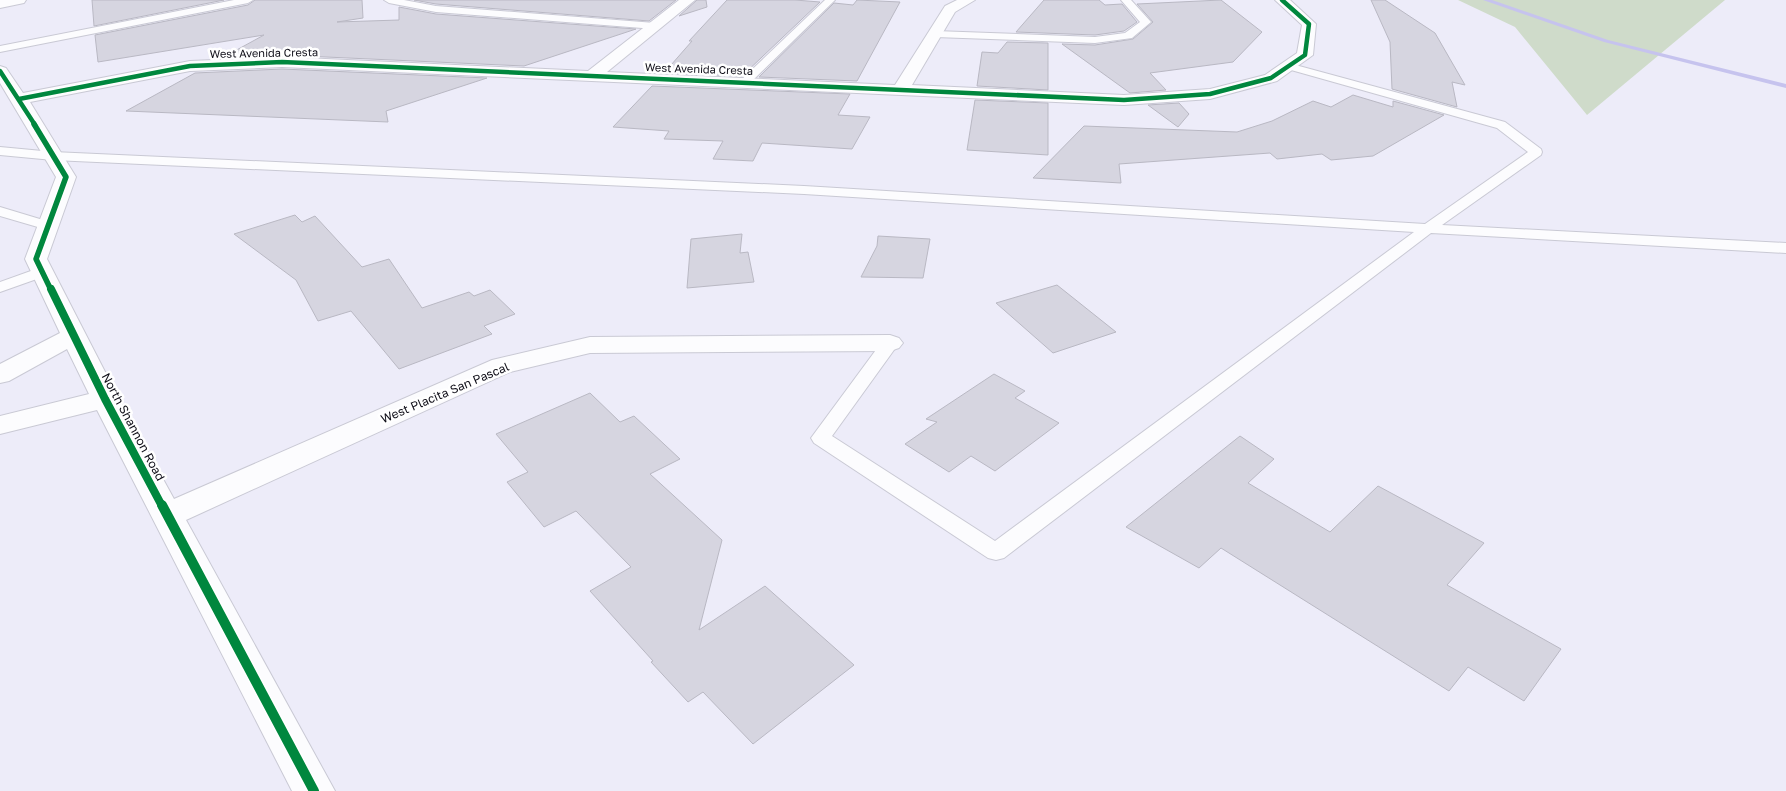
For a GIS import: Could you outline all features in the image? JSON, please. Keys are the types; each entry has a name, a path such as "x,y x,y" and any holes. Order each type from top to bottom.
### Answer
{"street":[{"path":"0,4 19,0"},
{"path":"592,76 688,0"},
{"path":"901,89 950,9 968,0"},
{"name":"West Avenida Cresta","path":"19,99 190,66 282,62 1124,100 1210,94 1271,78 1305,55 1309,24 1282,0"},
{"name":"North Shannon Road","path":"0,71 66,177 36,259 105,399 314,791"},
{"path":"0,375 74,335"},
{"name":"West Placita San Pascal","path":"167,515 492,370 510,364 590,345 890,343"},
{"path":"0,425 105,399"}],"lane":[{"path":"0,49 248,0"},
{"path":"388,0 436,9 655,26"},
{"path":"744,83 830,0"},
{"path":"935,34 1095,40 1128,36 1146,22 1126,0"},
{"path":"890,343 821,438 996,552 1467,199 1536,152 1501,125 1288,66"},
{"path":"0,151 53,156 1052,204 1640,242 1786,248"},
{"path":"0,211 48,226"},
{"path":"0,287 42,272"}],"green space":[{"path":"1458,0 1725,0 1587,115 1515,27"}],"building":[{"path":"92,0 224,0 94,26"},
{"path":"255,0 362,0 363,18 337,22 399,20 399,7 436,14 636,29 524,66 282,55 222,58 264,35 98,62 95,35 248,5"},
{"path":"414,0 676,0 649,21 436,4"},
{"path":"697,0 706,0 707,7 679,16"},
{"path":"727,0 820,2 742,76 664,73 692,41 689,41"},
{"path":"857,0 900,2 857,81 759,77 834,3 853,5"},
{"path":"1044,0 1099,0 1105,5 1122,4 1137,22 1124,31 1095,35 1016,32"},
{"path":"1221,0 1262,32 1233,62 1150,73 1166,90 1130,93 1062,44 1095,45 1133,39 1153,22 1137,4"},
{"path":"1371,0 1385,0 1435,33 1465,85 1452,82 1457,107 1392,89 1390,42"},
{"path":"1007,42 1048,43 1048,90 977,86 982,52 998,53"},
{"path":"282,69 487,78 386,111 388,122 126,111 195,73"},
{"path":"652,86 850,94 838,115 870,117 852,149 762,143 753,161 713,159 723,141 664,139 669,131 613,127"},
{"path":"1353,95 1393,107 1393,101 1444,115 1373,156 1331,160 1322,154 1277,159 1270,153 1119,164 1121,183 1033,178 1084,126 1237,132 1272,121 1313,101 1331,107"},
{"path":"975,100 1048,103 1048,155 967,150"},
{"path":"1179,103 1189,114 1178,127 1148,105"},
{"path":"295,215 302,222 315,216 362,267 389,259 422,308 469,292 474,296 490,290 515,314 484,326 492,334 399,369 351,311 318,321 296,280 234,234"},
{"path":"742,234 740,253 748,252 754,282 687,288 691,239"},
{"path":"878,236 930,239 923,278 861,277 877,246"},
{"path":"1057,285 1116,332 1053,353 996,303"},
{"path":"994,374 1025,391 1015,398 1059,423 995,471 971,456 949,472 905,444 937,422 926,419"},
{"path":"590,393 620,422 634,416 680,459 650,474 722,540 699,630 765,586 854,665 753,744 703,692 688,702 590,591 631,567 576,511 544,527 507,482 528,472 496,434"},
{"path":"1240,436 1274,459 1248,483 1330,532 1378,486 1484,543 1447,585 1561,649 1524,701 1468,667 1449,691 1221,548 1199,568 1126,527"}],"waterway":[{"path":"1486,0 1606,41 1786,86"}],"cycle path":[{"path":"19,99 190,66 282,62 1124,100 1210,94 1271,78 1305,55 1309,24 1282,0"},
{"path":"0,71 66,177 36,259 105,399 314,791"}]}
